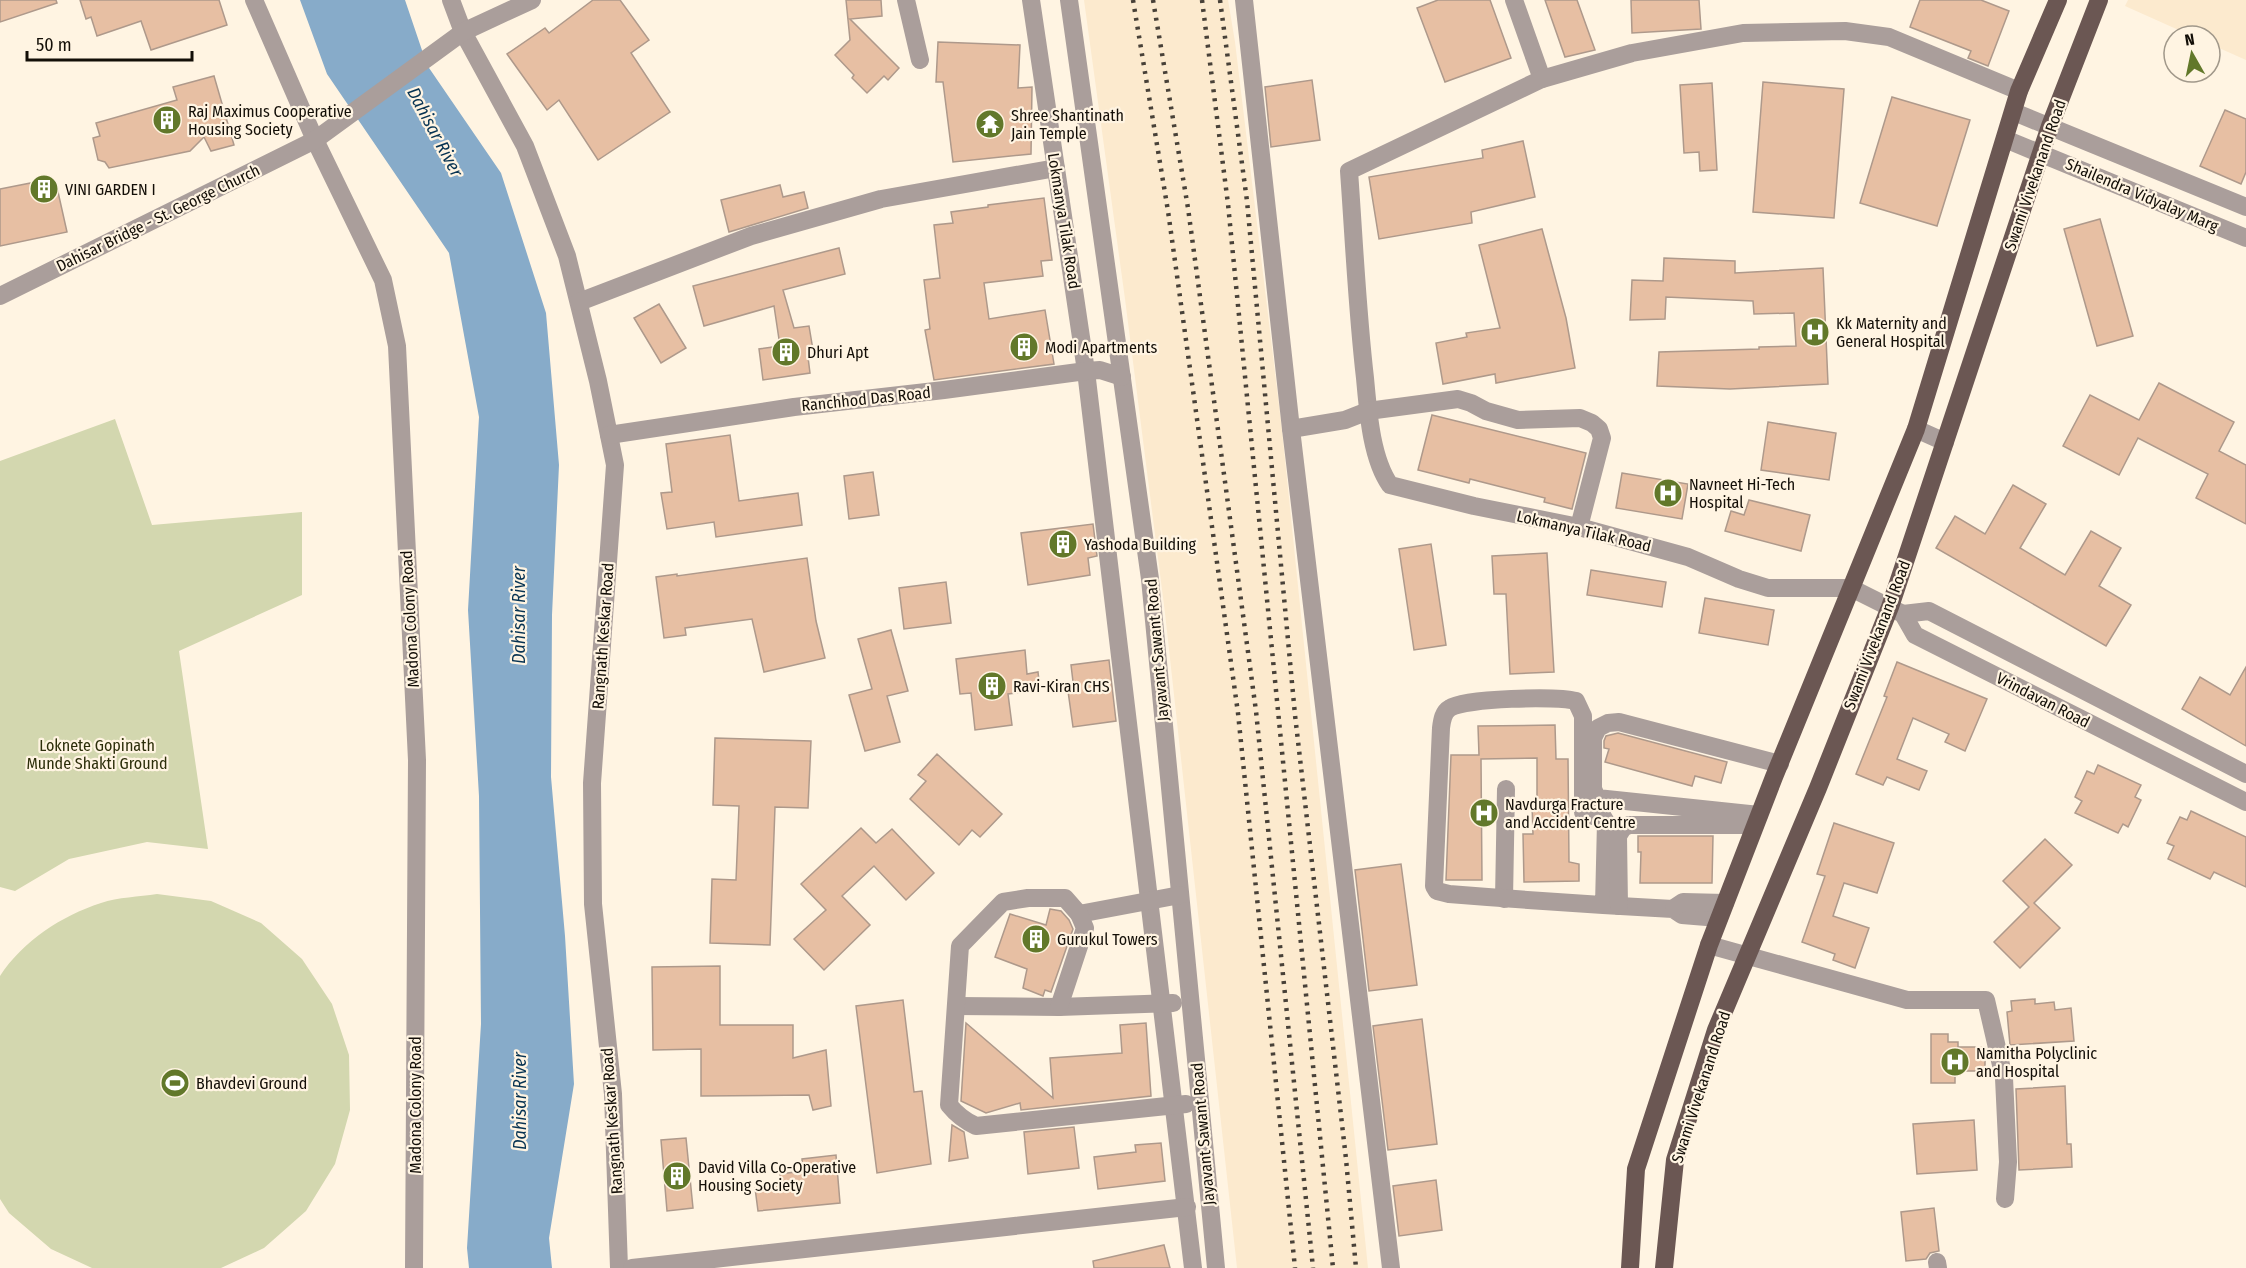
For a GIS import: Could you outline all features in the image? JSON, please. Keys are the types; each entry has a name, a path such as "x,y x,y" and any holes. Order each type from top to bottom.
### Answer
{"main road":[{"path":"1630,1268 1636,1169 1708,945 1916,429 2019,91 2058,0"},
{"name":"Swami Vivekanand Road","path":"1664,1268 1675,1160 1716,1030 1818,788 1897,610 1945,442 2050,126 2099,0"}],"street":[{"name":"Madona Colony Road","path":"254,0 315,140 383,280 397,346 417,760 414,1268"},
{"name":"Rangnath Keskar Road","path":"451,0 463,32 525,146 567,256 615,465 592,783 592,860 595,929 613,1094 619,1268"},
{"name":"Dahisar Bridge - St. George Church","path":"0,296 315,140 463,32 532,0"},
{"path":"906,0 920,60"},
{"name":"Lokmanya Tilak Road","path":"1031,0 1086,371"},
{"name":"Jayavant Sawant Road","path":"1069,0 1150,579 1216,1268"},
{"path":"1244,0 1291,429 1391,1268"},
{"path":"1514,0 1542,79"},
{"path":"1368,411 1360,335 1349,171 1542,79 1632,53 1743,33 1845,31 1889,37 2019,91"},
{"name":"Shailendra Vidyalay Marg","path":"2014,112 2246,207"},
{"name":"Shailendra Vidyalay Marg","path":"2005,139 2246,238"},
{"path":"579,302 751,236 881,199 1056,168"},
{"name":"Ranchhod Das Road","path":"609,435 794,406 945,390 1086,371 1100,370 1122,377"},
{"name":"Jayavant Sawant Road","path":"1086,371 1193,1268"},
{"path":"1291,429 1345,420 1368,411 1458,399 1486,411 1518,420 1580,418 1599,429 1602,438 1579,527"},
{"name":"Lokmanya Tilak Road","path":"1368,411 1379,461 1390,484 1474,506 1579,527 1688,557 1739,579 1768,588 1851,588"},
{"path":"1916,429 1945,442"},
{"name":"Vrindavan Road","path":"1851,588 1897,610 1915,635 2246,802"},
{"path":"1897,610 1929,612 2246,774"},
{"path":"1612,906 1605,819 1600,816 1585,815 1583,812 1583,716 1576,701 1570,699 1488,700 1462,703 1448,709 1442,718 1434,886 1437,891 1504,899 1612,906 1673,909 1682,915 1722,911"},
{"path":"1757,820 1597,798 1593,789 1593,738 1598,728 1608,723 1619,722 1780,764"},
{"path":"1504,899 1506,789"},
{"path":"1612,906 1618,836 1623,828 1629,825 1757,820"},
{"path":"1079,914 1180,895"},
{"path":"1059,1007 1085,928 1079,914 1065,898 1028,898 1003,902 960,945 949,1105 965,1121 976,1126 1200,1102"},
{"path":"1708,945 1907,1000 1986,1000 2004,1078 2008,1162 2005,1199"},
{"path":"956,1006 1059,1007 1190,1002"},
{"path":"632,1268 1187,1207"}],"shaded area":[{"path":"1084,0 1228,0 1282,430 1368,1268 1237,1268 1165,613"},
{"path":"2128,0 2246,0 2246,60 2222,49 2222,24 2165,24 2125,6"}],"green space":[{"name":"Loknete Gopinath Munde Shakti Ground","path":"115,419 152,525 302,512 302,595 179,651 208,849 147,842 69,859 15,891 0,887 0,461"},
{"name":"Bhavdevi Ground","path":"157,894 211,901 261,923 302,959 332,1004 349,1055 350,1110 335,1164 306,1211 264,1248 221,1268 92,1268 51,1249 9,1213 0,1199 0,976 9,963 32,941 44,931 72,915 108,901"}],"water":[{"name":"Dahisar River","path":"300,0 405,0 427,65 501,173 546,313 559,465 552,615 551,777 565,936 574,1084 549,1238 552,1268 469,1268 467,1248 481,1024 479,796 468,610 479,417 449,253 327,74"}],"building":[{"path":"0,0 56,0 57,3 0,22"},
{"path":"80,0 219,0 227,25 151,50 141,21 97,36 91,17 86,19"},
{"path":"593,0 620,0 649,40 631,53 670,112 598,160 559,100 547,110 507,54 545,28 549,33"},
{"path":"846,0 881,0 882,16 850,19 899,68 888,80 884,76 867,93 852,78 854,75 835,55 850,40"},
{"path":"1438,0 1490,0 1511,58 1445,82 1417,8"},
{"path":"1545,0 1577,0 1595,50 1565,57"},
{"path":"1631,0 1699,0 1701,29 1632,33"},
{"path":"1920,0 1981,0 2009,11 1988,66 1968,58 1971,51 1910,27"},
{"path":"938,42 1020,45 1018,88 1032,87 1031,154 953,162 943,82 936,82"},
{"name":"Raj Maximus Cooperative Housing Society","path":"214,76 234,145 211,151 204,137 190,151 109,168 105,162 98,160 93,138 100,136 96,123 177,100 173,87"},
{"path":"1312,80 1320,140 1271,147 1265,87"},
{"path":"1763,82 1844,89 1834,218 1753,212"},
{"path":"1712,83 1717,170 1700,171 1699,152 1684,153 1680,85"},
{"path":"1892,97 1970,120 1937,226 1860,203"},
{"path":"2225,110 2246,119 2246,172 2241,184 2200,166"},
{"path":"1523,141 1535,197 1471,212 1472,223 1379,239 1369,177 1483,158 1482,150"},
{"name":"VINI GARDEN I","path":"51,179 52,184 56,183 67,232 0,246 0,189"},
{"path":"780,185 783,197 804,192 808,208 729,232 721,200"},
{"path":"1044,198 1052,260 1041,261 1043,276 984,283 989,319 1045,310 1054,364 934,380 925,330 930,329 924,280 940,278 934,225 953,223 951,212"},
{"path":"2100,219 2133,336 2097,346 2064,229"},
{"path":"1542,229 1566,318 1575,368 1496,383 1495,374 1443,384 1436,343 1467,337 1466,333 1500,328 1479,245"},
{"path":"839,248 845,274 783,290 794,328 809,326 814,356 808,357 810,373 763,380 759,349 780,346 774,306 704,326 693,286"},
{"path":"1664,258 1735,261 1735,273 1823,268 1828,384 1730,389 1657,386 1659,352 1796,346 1794,313 1754,314 1753,301 1666,297 1665,319 1630,320 1632,280 1663,281"},
{"path":"659,304 686,348 661,363 634,318"},
{"path":"2159,383 2234,422 2219,451 2246,465 2246,524 2196,498 2208,474 2138,438 2119,475 2063,446 2090,395 2139,420"},
{"path":"1432,415 1586,453 1572,509 1544,502 1545,498 1470,479 1469,483 1418,470"},
{"path":"1768,422 1836,433 1829,480 1761,470"},
{"path":"730,435 739,501 798,493 802,525 716,537 714,522 667,529 661,493 672,492 666,444"},
{"path":"873,472 879,515 849,519 844,476"},
{"path":"1622,473 1688,484 1682,519 1616,508"},
{"path":"2013,485 2046,504 2020,548 2065,575 2091,531 2121,548 2099,586 2131,605 2106,646 1936,548 1955,516 1985,534"},
{"path":"1749,500 1810,515 1801,551 1725,531 1731,511 1744,515"},
{"name":"Yashoda Building","path":"1093,524 1097,556 1088,558 1090,575 1028,585 1021,533"},
{"path":"1431,544 1446,645 1414,650 1399,549"},
{"path":"1547,553 1554,672 1510,674 1506,594 1494,594 1492,556"},
{"path":"807,558 816,621 825,658 764,672 752,619 685,628 686,635 664,638 656,577"},
{"path":"1591,570 1666,582 1662,607 1587,595"},
{"path":"946,582 951,623 904,629 899,588"},
{"path":"1705,598 1774,610 1768,645 1699,633"},
{"path":"891,630 908,691 887,696 900,742 865,751 849,695 872,689 858,639"},
{"name":"Ravi-Kiran CHS","path":"1025,650 1027,674 1038,672 1040,690 1008,694 1012,725 975,730 971,693 960,694 956,659"},
{"path":"1109,660 1116,721 1073,727 1068,691 1074,690 1071,665"},
{"path":"1897,662 1987,699 1965,751 1945,742 1949,734 1913,718 1897,759 1927,771 1919,790 1887,777 1883,785 1856,774 1887,697 1884,696"},
{"path":"2246,667 2246,746 2182,709 2200,677 2230,695"},
{"path":"1555,725 1556,759 1568,759 1569,862 1579,864 1579,881 1524,882 1523,834 1533,834 1532,804 1537,804 1537,758 1481,759 1482,880 1446,880 1451,755 1479,755 1478,726"},
{"path":"1618,733 1727,762 1721,783 1695,776 1692,786 1605,762 1609,749 1604,748 1606,736"},
{"path":"715,738 811,741 808,808 775,807 770,945 710,943 712,879 736,880 739,806 713,805"},
{"path":"937,754 1002,814 980,837 972,830 959,845 910,799 926,781 918,775"},
{"path":"2098,765 2141,785 2135,797 2141,800 2128,827 2123,824 2118,833 2075,813 2082,801 2075,797 2087,771 2094,774"},
{"path":"2191,811 2246,837 2246,887 2214,872 2210,879 2168,859 2174,846 2167,843 2180,817 2187,820"},
{"path":"1834,823 1894,843 1877,893 1844,883 1833,916 1869,928 1855,968 1833,960 1835,954 1802,942 1825,876 1817,874"},
{"path":"861,828 876,843 892,829 934,873 906,900 874,866 842,896 870,925 824,970 794,939 826,910 801,884"},
{"path":"1638,836 1713,836 1712,883 1640,883 1641,852 1638,852"},
{"path":"2045,839 2072,865 2034,903 2060,928 2020,968 1994,942 2029,907 2003,881"},
{"path":"1401,864 1417,985 1369,991 1355,870"},
{"name":"Gurukul Towers","path":"1050,909 1061,911 1073,929 1051,992 1045,990 1043,996 1023,988 1027,969 995,957 1010,914 1046,925"},
{"path":"720,966 720,1025 793,1025 793,1058 826,1050 831,1106 813,1110 809,1095 701,1096 701,1049 653,1050 652,967"},
{"path":"2035,999 2035,1004 2054,1002 2055,1010 2071,1008 2074,1041 2010,1045 2007,1012 2012,1011 2011,1001"},
{"path":"903,1000 914,1092 922,1091 931,1164 877,1173 856,1006"},
{"path":"1422,1019 1437,1144 1388,1150 1373,1026"},
{"path":"966,1023 1053,1098 1050,1058 1122,1053 1120,1025 1146,1023 1151,1096 1021,1110 1020,1103 986,1113 961,1101"},
{"path":"1931,1034 1948,1034 1948,1042 1958,1042 1958,1047 1985,1047 1985,1071 1955,1071 1955,1083 1931,1083"},
{"path":"2065,1086 2067,1144 2071,1144 2072,1167 2019,1170 2016,1089"},
{"path":"1974,1120 1977,1170 1917,1174 1913,1124"},
{"path":"952,1125 964,1132 968,1158 949,1161"},
{"path":"1074,1127 1079,1168 1028,1174 1024,1132"},
{"name":"David Villa Co-Operative Housing Society","path":"686,1138 693,1208 667,1211 661,1140"},
{"path":"1161,1143 1165,1181 1098,1189 1094,1157 1136,1152 1135,1145"},
{"path":"836,1155 840,1203 758,1211 755,1188 781,1185 780,1174 803,1171 802,1159"},
{"path":"1436,1180 1442,1230 1399,1236 1393,1186"},
{"path":"1934,1208 1939,1251 1930,1253 1926,1259 1906,1261 1901,1212"},
{"path":"1164,1245 1170,1268 1094,1268 1093,1261"}],"railway":[{"path":"1133,0 1168,211 1238,713 1295,1268"},
{"path":"1153,0 1188,208 1256,711 1313,1268"},
{"path":"1202,0 1228,204 1333,1268"},
{"path":"1220,0 1247,201 1295,715 1346,1159 1356,1268"}],"place":[{"name":"Raj Maximus Cooperative Housing Society","path":"167,120"},
{"name":"Shree Shantinath Jain Temple","path":"990,124"},
{"name":"VINI GARDEN I","path":"44,189"},
{"name":"Kk Maternity and General Hospital","path":"1815,332"},
{"name":"Modi Apartments","path":"1024,347"},
{"name":"Dhuri Apt","path":"786,352"},
{"name":"Navneet Hi-Tech Hospital","path":"1668,493"},
{"name":"Yashoda Building","path":"1063,544"},
{"name":"Ravi-Kiran CHS","path":"992,686"},
{"name":"Navdurga Fracture and Accident Centre","path":"1484,813"},
{"name":"Gurukul Towers","path":"1036,939"},
{"name":"Namitha Polyclinic and Hospital","path":"1955,1062"},
{"name":"Bhavdevi Ground","path":"175,1083"},
{"name":"David Villa Co-Operative Housing Society","path":"677,1176"}]}
